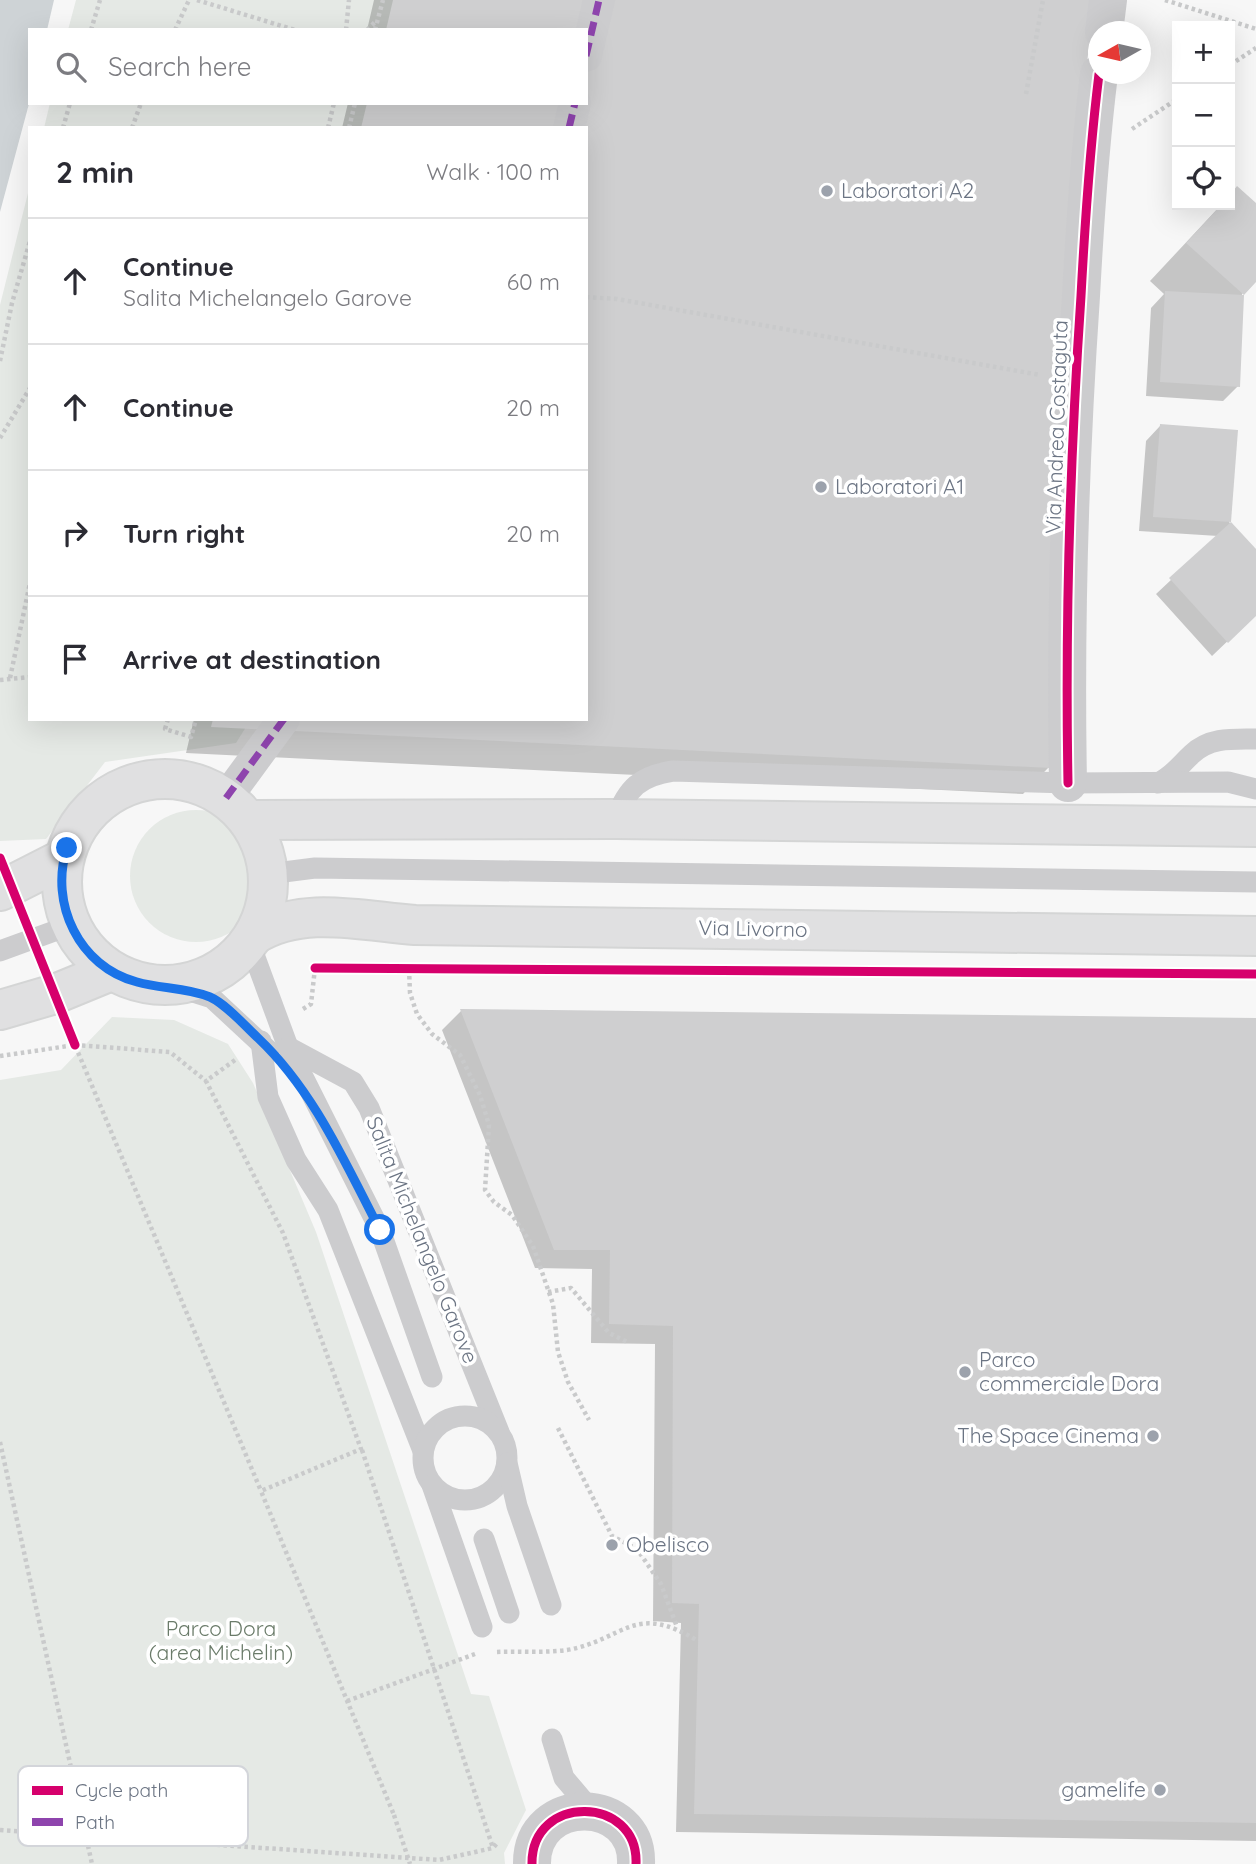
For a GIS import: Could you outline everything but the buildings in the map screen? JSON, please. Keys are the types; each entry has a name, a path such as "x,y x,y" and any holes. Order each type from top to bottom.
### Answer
{"main road":[{"path":"175,779 202,785 238,809 261,841 268,874 267,899 252,939 234,962 192,983 171,985 137,982 111,971 92,956 71,925 63,902 60,880 63,859 80,823 98,803 121,788 148,780 175,779"},
{"path":"238,809 616,819 1256,827"},
{"path":"0,891 63,859"},
{"name":"Via Livorno","path":"252,939 288,919 317,917 415,925 1256,936"},
{"path":"0,1010 55,994 111,971"}],"street":[{"path":"1105,21 1108,0"},
{"path":"588,48 597,10"},
{"name":"Via Andrea Costaguta","path":"1068,783 1070,538 1075,381 1090,156 1098,84"},
{"path":"569,126 575,105"},
{"path":"238,809 283,721"},
{"path":"532,1864 535,1843 544,1828 575,1814 609,1816 623,1827 642,1857"}],"lane":[{"path":"1158,783 1177,771 1189,755 1207,744 1220,740 1256,739"},
{"path":"616,819 625,796 651,774 673,771 1068,783 1228,782 1256,789"},
{"path":"268,874 315,868 1256,882"},
{"path":"0,951 71,925"},
{"name":"Salita Michelangelo Garove","path":"252,939 278,1024 316,1107 380,1230 432,1377"},
{"name":"Salita Michelangelo Garove","path":"171,985 212,998 261,1041 316,1107"},
{"path":"261,1041 268,1097 296,1160 328,1210 423,1451"},
{"name":"Salita Michelangelo Garove","path":"288,1047 353,1082 369,1108 507,1451 507,1463 517,1506 551,1605"},
{"path":"482,1628 422,1463 423,1451 427,1437 436,1426 455,1417 475,1416 499,1432"},
{"path":"432,1485 456,1499 470,1500 495,1488 507,1463"},
{"path":"484,1539 509,1613"},
{"path":"552,1739 575,1814"},
{"path":"564,1778 575,1814"}],"path":[{"path":"92,28 100,0"},
{"path":"176,28 189,0"},
{"path":"197,0 288,28"},
{"path":"346,28 349,0"},
{"path":"376,28 383,0"},
{"path":"1026,94 1043,0"},
{"path":"1165,0 1256,29"},
{"path":"369,28 378,19"},
{"path":"1235,62 1256,48"},
{"path":"64,126 69,105"},
{"path":"133,126 140,105"},
{"path":"328,126 334,105"},
{"path":"349,126 355,105"},
{"path":"0,361 12,303 28,248"},
{"path":"588,297 617,299 1075,381"},
{"path":"0,438 28,391"},
{"path":"10,678 28,592"},
{"path":"0,680 28,677"},
{"path":"167,721 165,730 191,737 195,721"},
{"path":"278,1024 311,1004 315,968 328,968"},
{"path":"396,969 422,969"},
{"path":"409,969 410,993 417,1014 432,1034 460,1055 481,1095 489,1125 485,1190 494,1202 512,1215 533,1246 553,1304 558,1352 568,1382 589,1420"},
{"path":"55,994 394,1815 410,1864"},
{"path":"206,1081 261,1041"},
{"path":"0,1056 75,1045 170,1052 206,1081 283,1233 362,1449 493,1848"},
{"path":"548,1292 571,1288 609,1333 627,1342"},
{"path":"558,1427 612,1536 637,1549 661,1584 678,1628"},
{"path":"0,1442 71,1766"},
{"path":"261,1491 362,1449"},
{"path":"492,1652 569,1650 642,1622 678,1628 698,1640"},
{"path":"347,1701 479,1652"},
{"path":"0,1830 18,1831"},
{"path":"88,1846 92,1864"},
{"path":"224,1846 439,1860"}],"green space":[{"path":"76,0 401,0 394,28 69,28"},
{"path":"50,105 374,105 368,126 44,126"},
{"path":"28,193 28,721 250,721 236,743 105,762 46,839 0,841 0,305"},
{"path":"196,810 221,815 243,829 257,851 262,876 257,901 243,923 221,937 196,942 171,937 149,923 135,901 130,876 135,851 149,829 171,815"},
{"name":"Parco Dora (area Michelin)","path":"112,1017 174,1020 228,1044 253,1083 316,1232 471,1694 489,1696 526,1810 504,1853 505,1864 0,1864 0,1080 61,1070"}],"shaded area":[{"path":"0,0 54,0 47,28 28,28 29,105 0,212"}],"marked path":[{"path":"588,47 599,0"},
{"path":"569,126 575,105"},
{"path":"226,798 283,721"}],"cycle path":[{"path":"1068,783 1068,600 1074,418 1086,212 1098,84"},
{"path":"0,858 75,1045"},
{"path":"315,968 1256,974"},
{"path":"532,1864 536,1841 548,1824 565,1815 585,1812 604,1815 621,1825 632,1841 636,1864"}],"place":[{"name":"Laboratori A2","path":"827,191"},
{"name":"Laboratori A1","path":"821,487"},
{"name":"Parco commerciale Dora","path":"965,1372"},
{"name":"The Space Cinema","path":"1153,1436"},
{"name":"Obelisco","path":"612,1545"},
{"name":"gamelife","path":"1160,1790"}],"route":[{"path":"67,848 60,880 63,902 71,925 92,956 111,971 137,982 171,985 212,998 261,1041 316,1107 380,1230"}]}
